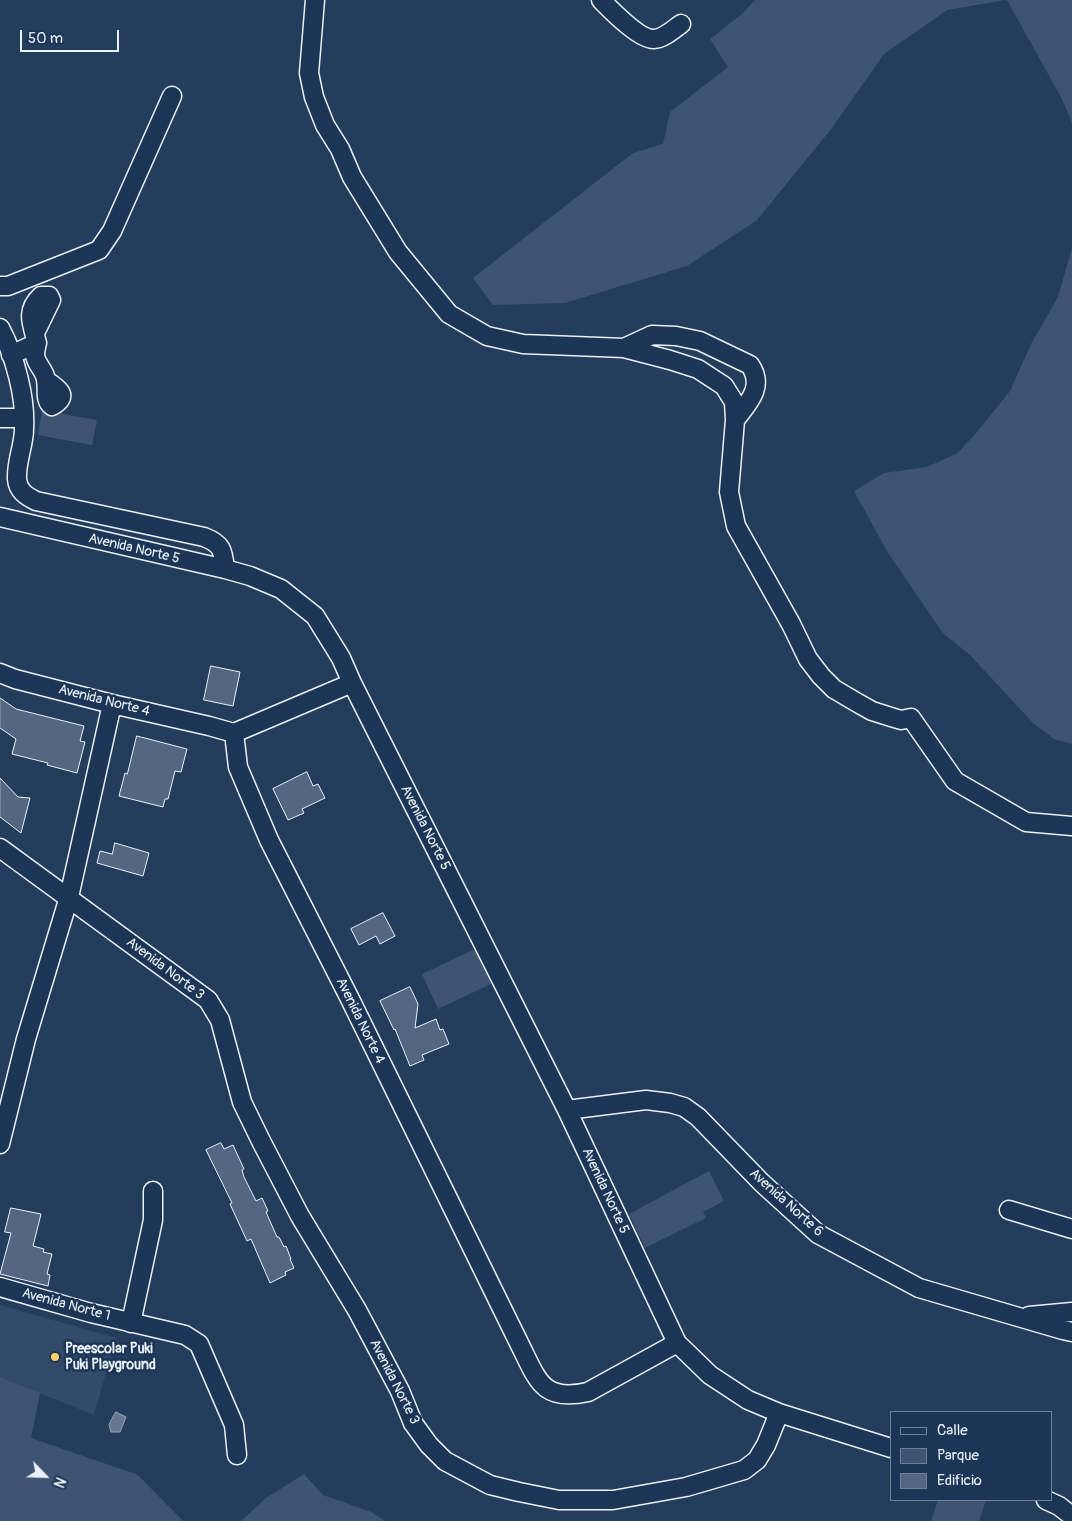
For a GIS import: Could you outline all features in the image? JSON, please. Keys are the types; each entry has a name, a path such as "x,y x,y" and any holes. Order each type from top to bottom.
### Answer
{"street":[{"path":"315,0 309,73 314,97 325,125 340,149 352,177 398,252 450,314 487,336 523,344 624,348 698,369 724,386 734,402 735,420 729,492 736,526 791,624 808,659 821,676 834,689 872,711 901,720 911,718 956,780 1026,822 1072,826"},
{"path":"601,0 640,34 649,38 656,39 681,24"},
{"path":"0,286 8,286 99,250 112,231 172,96"},
{"path":"0,328 7,341 23,401 24,430 17,479 20,490 27,497 36,501 204,537 216,542 222,551 225,568"},
{"path":"624,348 652,335 676,336 700,341 750,365 755,373 756,382 753,397 735,420"},
{"path":"11,355 36,338 35,355 38,364 44,371 46,381"},
{"path":"0,418 24,418"},
{"name":"Avenida Norte 5","path":"0,517 225,568 281,589 315,616 341,658 567,1110 677,1343"},
{"name":"Avenida Norte 4","path":"0,673 15,679 112,704 234,733 238,767 269,840 350,999 536,1376 545,1388 572,1396 588,1392 677,1343"},
{"path":"234,733 352,683"},
{"path":"0,1144 26,1039 69,898 112,704"},
{"name":"Avenida Norte 3","path":"0,848 208,1000 220,1020 242,1102 261,1141 300,1216 361,1318 400,1391 413,1423 429,1445 445,1461 490,1484 519,1492 559,1500 613,1500 693,1486 744,1470 757,1460 766,1446 779,1413"},
{"name":"Avenida Norte 6","path":"567,1110 646,1100 684,1107 698,1117 762,1183 818,1234 919,1288 1072,1332"},
{"path":"131,1323 153,1220 153,1191"},
{"path":"1009,1210 1072,1229"},
{"name":"Avenida Norte 1","path":"0,1287 91,1313 185,1335 198,1344 234,1425 237,1455"},
{"path":"1018,1317 1072,1312"},
{"path":"677,1343 710,1376 748,1400 779,1413 890,1448"},
{"path":"1048,1501 1059,1506 1072,1516"}],"shaded area":[{"name":"Preescolar Puki Puki Playground","path":"0,1305 116,1338 94,1415 0,1377"},
{"path":"116,1412 126,1417 120,1432 111,1432 109,1425"}],"green space":[{"path":"755,0 1005,0 947,10 884,54 832,128 757,220 687,266 565,303 493,305 473,278 633,153 663,144 670,112 728,67 710,39 742,14"},
{"path":"1007,0 1072,0 1072,123 1062,99"},
{"path":"1072,248 1072,744 1054,739 1033,723 970,655 943,633 888,553 854,491 884,473 927,467 958,453 1010,391 1031,344 1058,297"},
{"path":"42,410 97,420 92,445 38,435"},
{"path":"475,949 493,983 438,1009 422,974"},
{"path":"709,1171 724,1201 703,1212 706,1218 645,1248 629,1214"},
{"path":"0,1377 40,1393 31,1438 138,1475 183,1521 0,1521"},
{"path":"304,1474 323,1495 371,1512 385,1521 241,1521 266,1498"},
{"path":"938,1501 986,1501 979,1521 931,1521"}],"building":[{"path":"211,666 240,672 233,706 204,700"},
{"path":"0,698 16,709 84,726 80,741 85,742 77,773 12,754 16,739 0,728"},
{"path":"137,736 187,749 181,772 175,771 168,799 165,799 163,807 119,796"},
{"path":"307,772 313,786 318,784 325,798 302,809 304,813 288,820 273,789"},
{"path":"0,778 18,797 30,798 21,833 0,817"},
{"path":"115,843 149,853 143,876 97,863 100,851 112,854"},
{"path":"383,913 395,936 380,944 376,936 359,945 351,929"},
{"path":"410,987 418,1004 415,1028 436,1019 440,1030 443,1029 449,1044 422,1055 424,1060 410,1066 395,1029 380,1001"},
{"path":"221,1143 224,1149 233,1145 244,1169 242,1170 244,1177 256,1201 262,1198 277,1237 279,1237 284,1247 286,1246 291,1259 294,1268 285,1272 286,1275 270,1283 251,1239 247,1241 230,1204 232,1203 206,1150"},
{"path":"11,1208 41,1214 33,1246 44,1249 43,1252 52,1254 47,1274 50,1275 48,1286 0,1274 11,1233 5,1232"}],"place":[{"name":"Preescolar Puki Puki Playground","path":"55,1357"}]}
